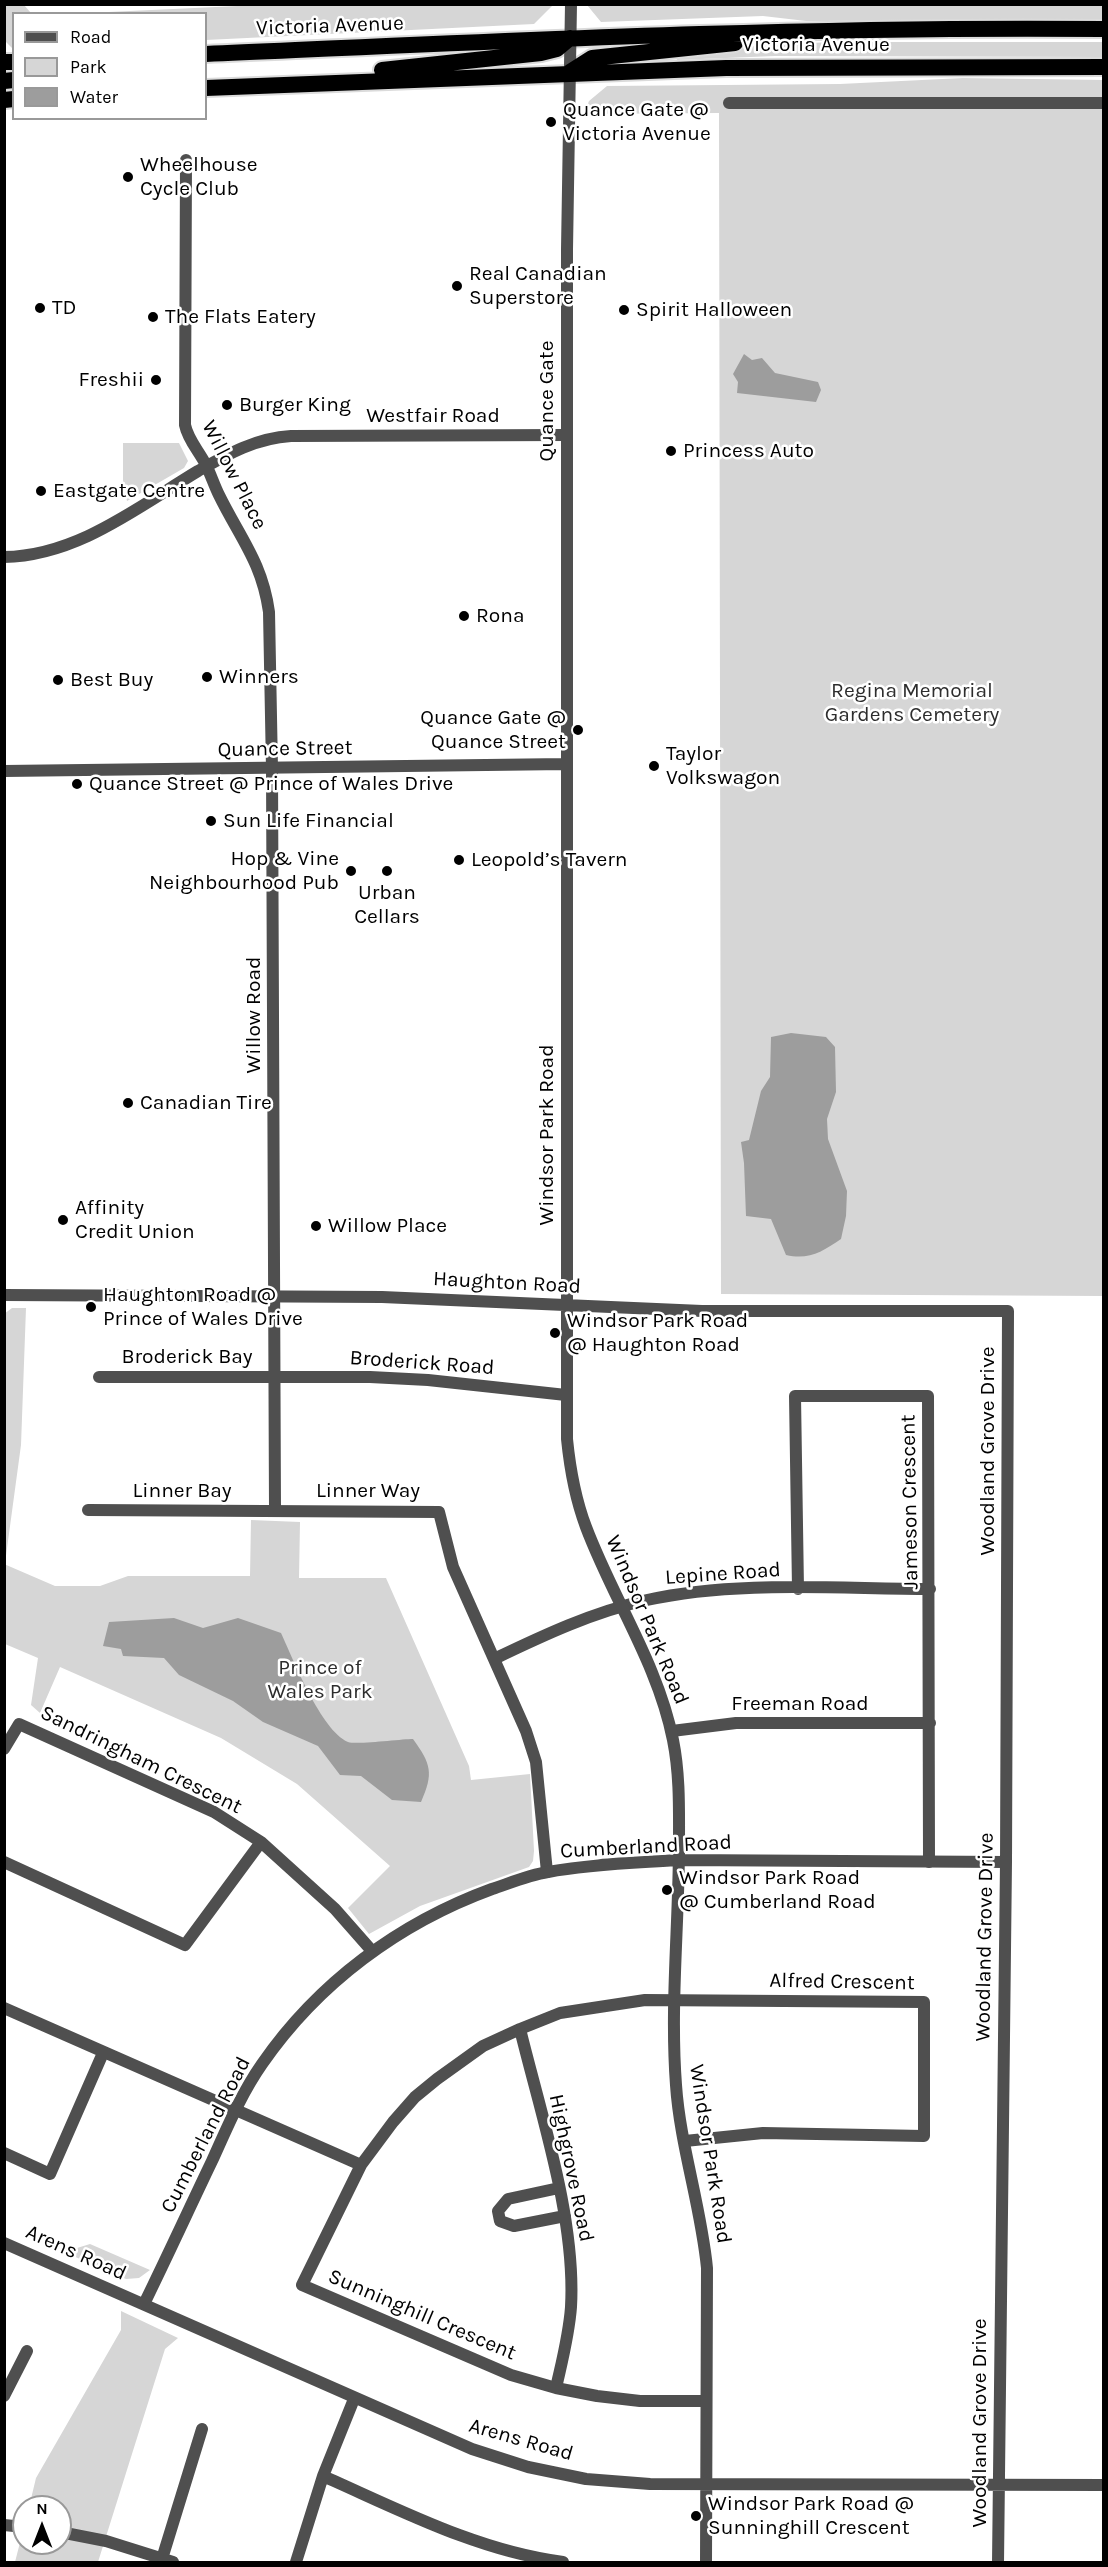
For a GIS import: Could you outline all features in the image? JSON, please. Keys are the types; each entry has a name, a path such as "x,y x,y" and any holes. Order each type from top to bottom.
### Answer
{"highway":[{"name":"Victoria Avenue","path":"207,54 571,38 820,31 1104,29"},
{"path":"570,72 583,62 597,57 745,42 820,31"},
{"path":"250,85 541,53 557,49 571,38"},
{"path":"207,59 281,50"},
{"name":"Victoria Avenue","path":"207,88 570,72 726,68 1104,67"}],"street":[{"name":"Quance Gate","path":"566,764 567,249 571,4"},
{"path":"729,103 1104,103"},
{"name":"Willow Place","path":"186,160 185,418 188,435 207,466 218,494 254,556 266,586 269,612 272,769"},
{"name":"Westfair Road","path":"4,557 26,557 47,553 87,538 248,444 279,436 567,435"},
{"name":"Quance Street","path":"4,771 566,764"},
{"name":"Windsor Park Road","path":"566,764 567,1438 576,1494 587,1528 655,1678 672,1731 678,1780 679,1860 674,2000 676,2085 702,2226 707,2268 706,2562"},
{"name":"Willow Road","path":"272,769 276,1297"},
{"name":"Haughton Road","path":"4,1295 382,1297 702,1311 1008,1311"},
{"path":"276,1297 276,1510"},
{"name":"Woodland Grove Drive","path":"998,2562 1006,1862 1008,1311"},
{"name":"Broderick Bay","path":"99,1377 276,1377"},
{"name":"Broderick Road","path":"276,1377 399,1378 566,1395"},
{"name":"Jameson Crescent","path":"798,1588 795,1396 928,1396 929,1862"},
{"name":"Linner Bay","path":"88,1510 276,1510"},
{"name":"Linner Way","path":"276,1510 439,1512 453,1567 526,1731 536,1762 547,1872"},
{"name":"Lepine Road","path":"494,1659 564,1626 623,1606 694,1592 798,1588 930,1589"},
{"name":"Freeman Road","path":"672,1731 736,1723 930,1724"},
{"name":"Sandringham Crescent","path":"4,1749 19,1724 214,1812 261,1842 335,1909 372,1951"},
{"path":"4,1862 185,1946 261,1842"},
{"name":"Cumberland Road","path":"144,2304 236,2110 260,2066 283,2036 327,1988 372,1951 405,1929 456,1903 547,1872 679,1860 1006,1862"},
{"name":"Sunninghill Crescent","path":"674,2000 645,2000 560,2013 483,2046 415,2097 361,2165 302,2285 512,2375 556,2388 640,2401 705,2401"},
{"name":"Alfred Crescent","path":"674,2000 924,2002 924,2136 763,2133 685,2141"},
{"path":"4,2008 361,2165"},
{"name":"Highgrove Road","path":"520,2029 559,2188 570,2255 571,2305 567,2340 556,2388"},
{"path":"4,2153 50,2174 103,2053"},
{"path":"559,2188 508,2199 498,2211 500,2221 514,2226 565,2216"},
{"name":"Arens Road","path":"4,2243 354,2399 472,2449 528,2467 586,2479 650,2484 1104,2486"},
{"path":"4,2396 27,2351"},
{"path":"296,2562 322,2476 354,2399"},
{"path":"72,2534 106,2541 165,2561 202,2429"},
{"path":"322,2476 465,2538 539,2559 563,2562"}],"green space":[{"path":"5,4 24,5 30,12 12,12 12,48 5,41"},
{"path":"553,4 534,24 207,40 207,12 108,12 259,5"},
{"path":"1103,4 1103,20 806,21 763,16 601,22 587,5"},
{"path":"831,42 1104,42 1103,57 775,56 677,60 676,55 755,46"},
{"name":"Regina Memorial Gardens Cemetery","path":"963,78 1103,80 1103,1296 721,1294 719,113 584,114 589,101 607,86 840,84"},
{"path":"123,443 179,443 188,461 184,468 127,501 123,482"},
{"path":"12,1308 26,1308 21,1445 5,1563 4,1314"},
{"name":"Prince of Wales Park","path":"251,1520 300,1522 299,1578 386,1578 469,1766 471,1780 530,1774 534,1851 533,1861 529,1867 420,1906 369,1934 348,1908 390,1866 297,1784 221,1738 60,1667 40,1713 31,1705 38,1658 5,1644 4,1564 55,1586 100,1586 128,1576 250,1576"},
{"path":"90,2244 150,2270 139,2278 126,2279 64,2252"},
{"path":"121,2311 178,2338 165,2349 98,2562 15,2562 17,2555 72,2555 72,2495 32,2495 36,2478 121,2330"}],"water":[{"path":"744,354 752,360 762,358 775,373 818,382 821,390 816,402 737,393 738,382 733,374"},
{"path":"791,1033 826,1037 835,1047 836,1092 827,1119 828,1139 847,1191 846,1216 841,1239 808,1256 786,1255 771,1219 746,1216 741,1142 749,1140 761,1091 770,1077 771,1037"},
{"path":"174,1618 203,1628 238,1618 281,1633 309,1694 318,1710 338,1735 353,1743 413,1739 424,1755 429,1769 428,1783 421,1802 392,1800 361,1776 340,1775 318,1746 263,1722 233,1701 179,1675 164,1658 123,1656 121,1649 103,1646 109,1622"}],"place":[{"name":"Quance Gate @ Victoria Avenue","path":"551,122"},
{"name":"Wheelhouse Cycle Club","path":"128,177"},
{"name":"Real Canadian Superstore","path":"457,286"},
{"name":"TD","path":"40,308"},
{"name":"Spirit Halloween","path":"624,310"},
{"name":"The Flats Eatery","path":"153,317"},
{"name":"Freshii","path":"156,380"},
{"name":"Burger King","path":"227,405"},
{"name":"Princess Auto","path":"671,451"},
{"name":"Eastgate Centre","path":"41,491"},
{"name":"Rona","path":"464,616"},
{"name":"Winners","path":"207,677"},
{"name":"Best Buy","path":"58,680"},
{"name":"Quance Gate @ Quance Street","path":"578,730"},
{"name":"Taylor Volkswagon","path":"654,766"},
{"name":"Quance Street @ Prince of Wales Drive","path":"77,784"},
{"name":"Sun Life Financial","path":"211,821"},
{"name":"Leopold’s Tavern","path":"459,860"},
{"name":"Hop & Vine Neighbourhood Pub","path":"351,871"},
{"name":"Urban Cellars","path":"387,871"},
{"name":"Canadian Tire","path":"128,1103"},
{"name":"Affinity Credit Union","path":"63,1220"},
{"name":"Willow Place","path":"316,1226"},
{"name":"Haughton Road @ Prince of Wales Drive","path":"91,1307"},
{"name":"Windsor Park Road @ Haughton Road","path":"555,1333"},
{"name":"Windsor Park Road @ Cumberland Road","path":"667,1890"},
{"name":"Windsor Park Road @ Sunninghill Crescent","path":"696,2516"}]}
